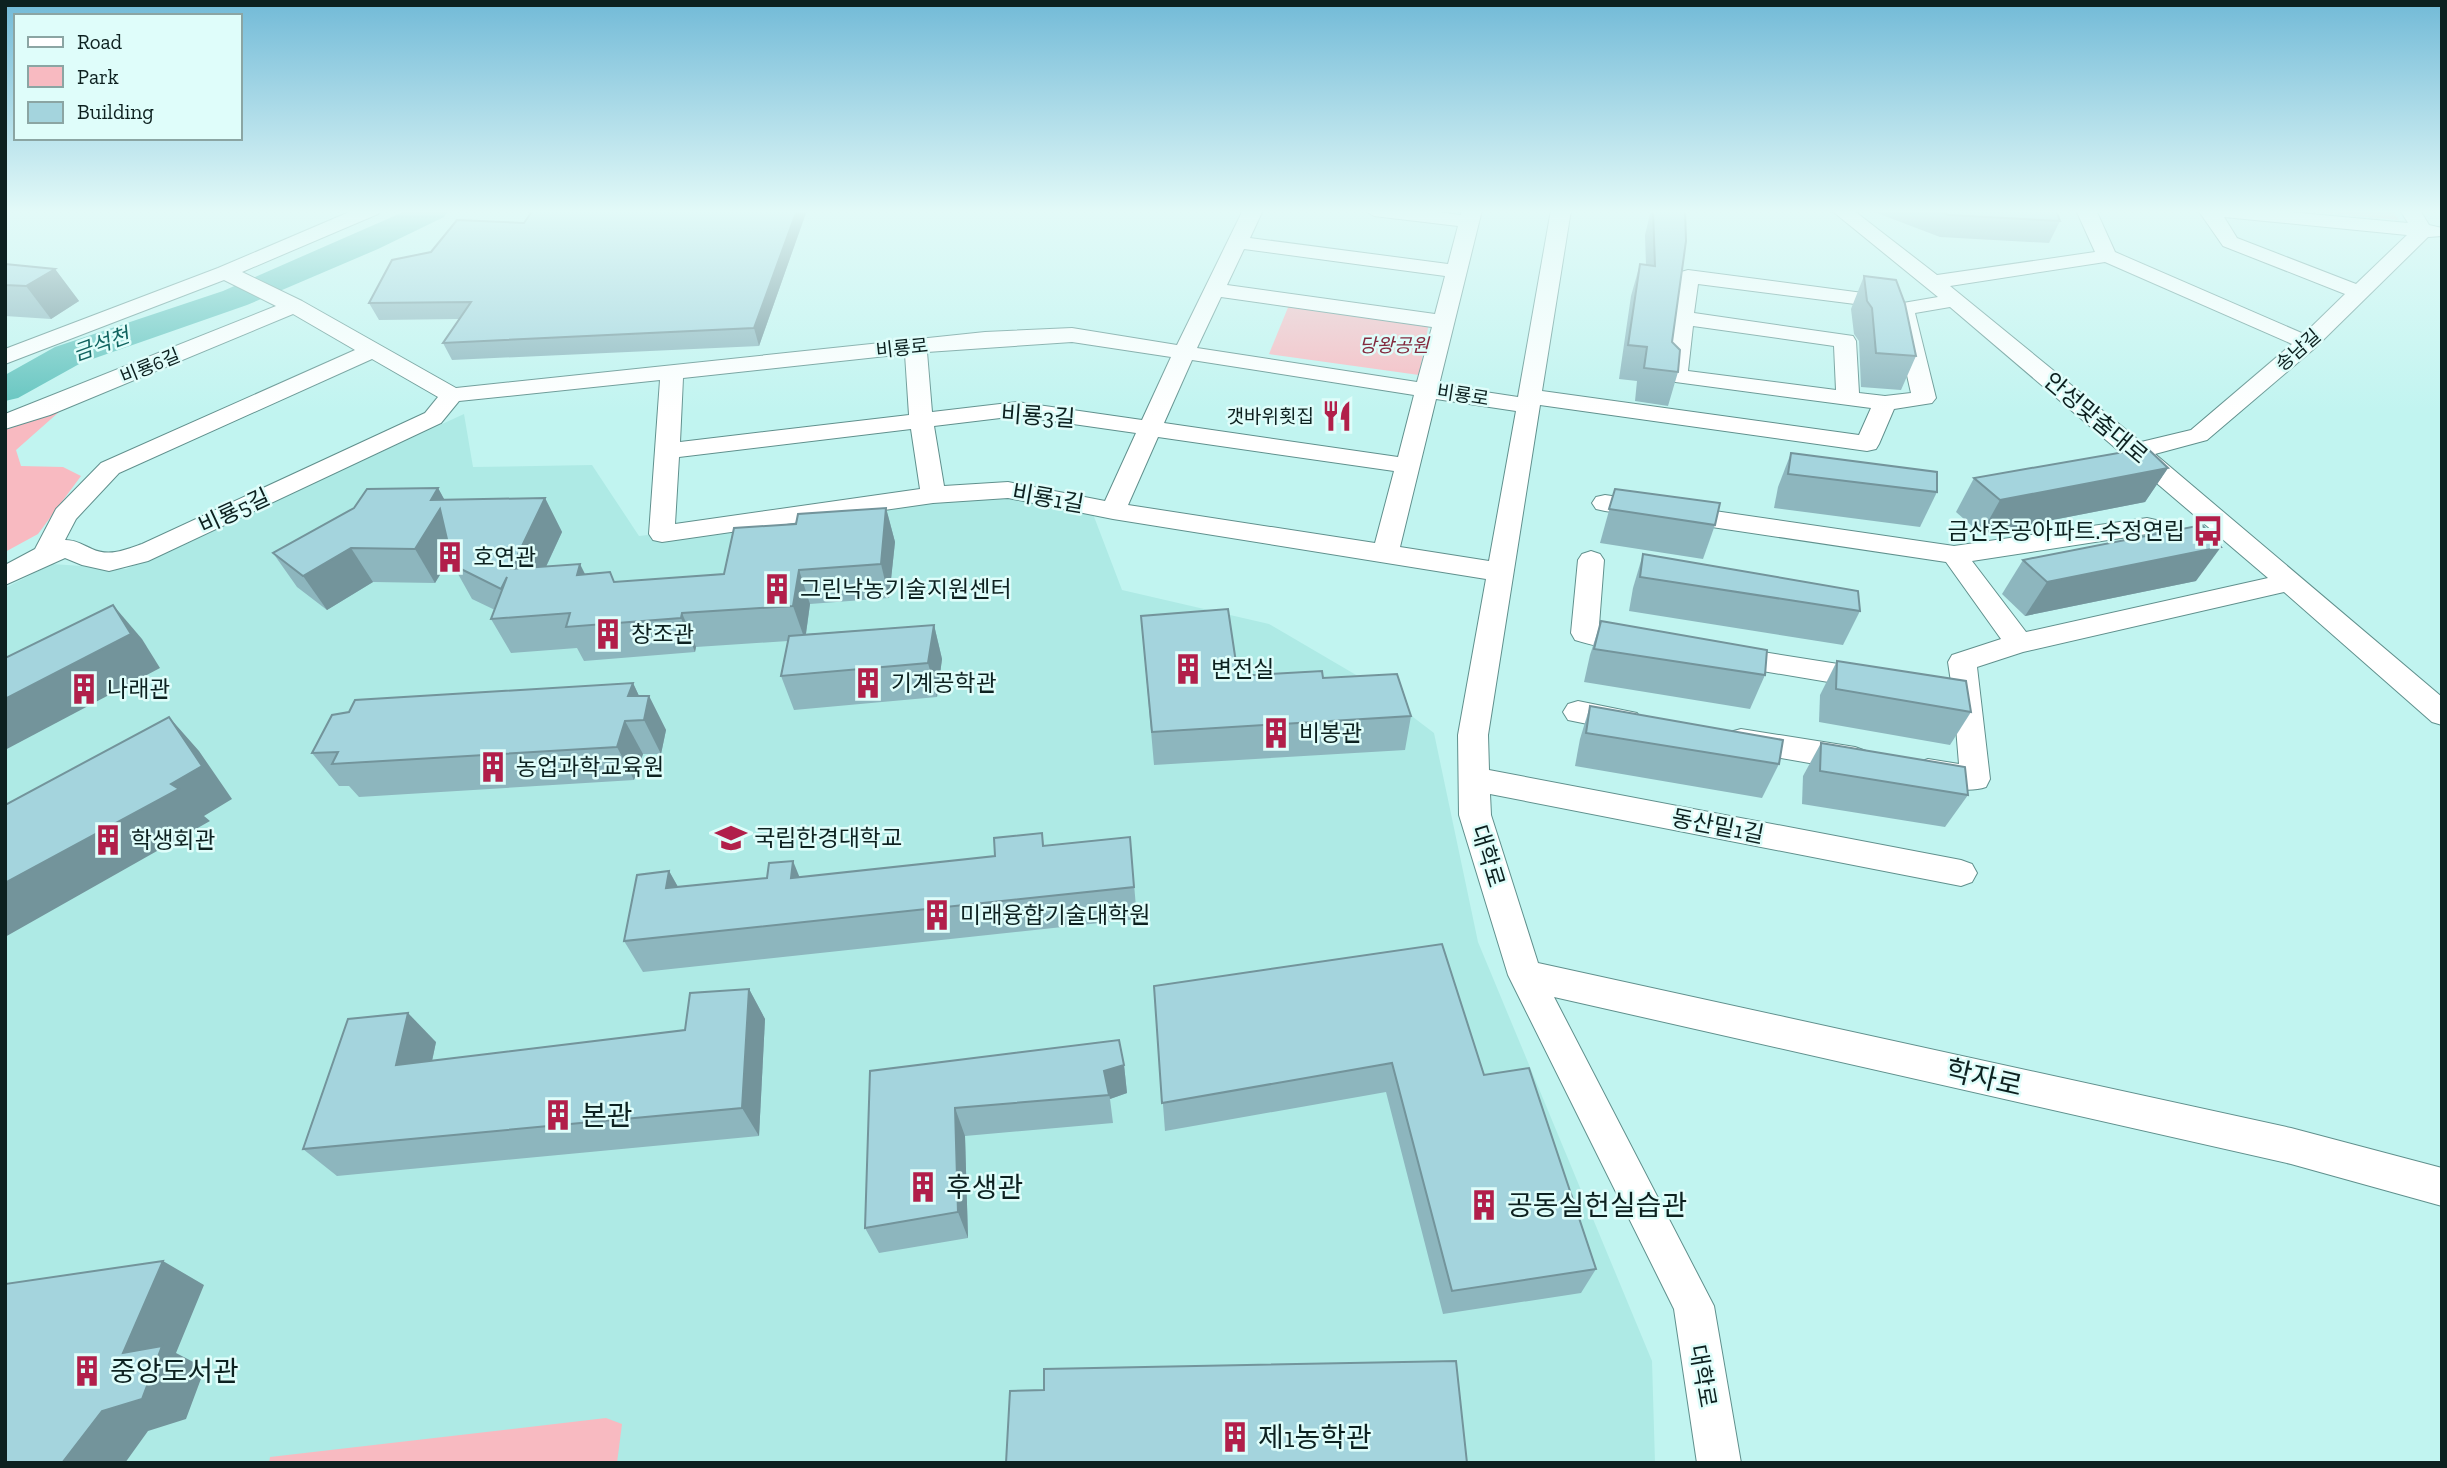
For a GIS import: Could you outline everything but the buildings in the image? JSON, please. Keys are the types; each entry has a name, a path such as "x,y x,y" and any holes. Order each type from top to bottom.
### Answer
{"street":[{"path":"5,357 208,279"},
{"path":"238,279 294,306 452,395"},
{"path":"1114,511 1220,279"},
{"path":"1386,552 1456,279"},
{"name":"대학로","path":"1550,279 1474,735 1475,816 1525,975 1694,1306 1718,1463"},
{"path":"1688,279 1676,376 1885,403 1924,398 1903,309"},
{"path":"1707,279 1863,299 1903,309 1954,300"},
{"name":"안성맞춤대로","path":"1929,279 2136,451 2442,714"},
{"path":"1933,282 1956,279"},
{"path":"2158,279 2306,343"},
{"path":"2324,279 2361,293"},
{"name":"송남길","path":"2136,451 2199,435 2378,279"},
{"path":"1214,290 1444,322"},
{"name":"비룡6길","path":"5,422 42,410 294,306"},
{"path":"1683,318 1845,341 1849,398"},
{"name":"비룡로","path":"452,395 985,339 1072,335 1426,389 1867,444 1885,403"},
{"path":"916,346 921,419 933,495"},
{"path":"45,555 65,515 110,468 371,351"},
{"name":"비룡1길","path":"671,372 662,534 933,495 1007,489 1114,511 1501,572"},
{"name":"비룡5길","path":"5,576 45,555 68,548 89,561 115,563 150,550 433,418 452,395"},
{"name":"비룡3길","path":"666,451 1017,409 1409,466"},
{"path":"1605,503 1954,555 2147,526"},
{"path":"1954,555 2019,643"},
{"path":"1591,560 1585,633 1968,695"},
{"path":"1715,735 1975,779 1968,695 1962,662 2019,643 2289,582"},
{"path":"1578,712 1660,726"},
{"name":"동산밑1길","path":"1475,779 1961,873"},
{"name":"학자로","path":"1525,975 2291,1146 2442,1187"}],"shaded area":[{"name":"국립한경대학교","path":"464,414 473,467 592,465 639,536 1007,495 1093,514 1122,590 1269,624 1363,679 1434,733 1478,942 1652,1361 1655,1463 5,1463 5,588 52,564 126,569"}],"green space":[{"name":"당왕공원","path":"1289,305 1429,323 1419,375 1269,354"},
{"path":"68,404 16,450 21,466 63,467 81,476 38,534 5,552 5,418"},
{"path":"606,1418 622,1424 617,1463 269,1463 270,1457"}],"waterway":[{"name":"금석천","path":"5,390 68,355 235,298 281,279"}],"place":[{"name":"갯바위횟집","path":"1337,416"},
{"name":"금산주공아파트.수정연립","path":"2208,531"},
{"name":"호연관","path":"450,557"},
{"name":"그린낙농기술지원센터","path":"777,589"},
{"name":"창조관","path":"608,634"},
{"name":"변전실","path":"1188,669"},
{"name":"기계공학관","path":"868,683"},
{"name":"나래관","path":"84,689"},
{"name":"비봉관","path":"1276,733"},
{"name":"농업과학교육원","path":"493,767"},
{"name":"국립한경대학교","path":"731,838"},
{"name":"학생회관","path":"108,840"},
{"name":"미래융합기술대학원","path":"937,915"},
{"name":"본관","path":"558,1115"},
{"name":"후생관","path":"923,1187"},
{"name":"공동실헌실습관","path":"1484,1205"},
{"name":"중앙도서관","path":"87,1371"},
{"name":"제1농학관","path":"1235,1437"}]}
